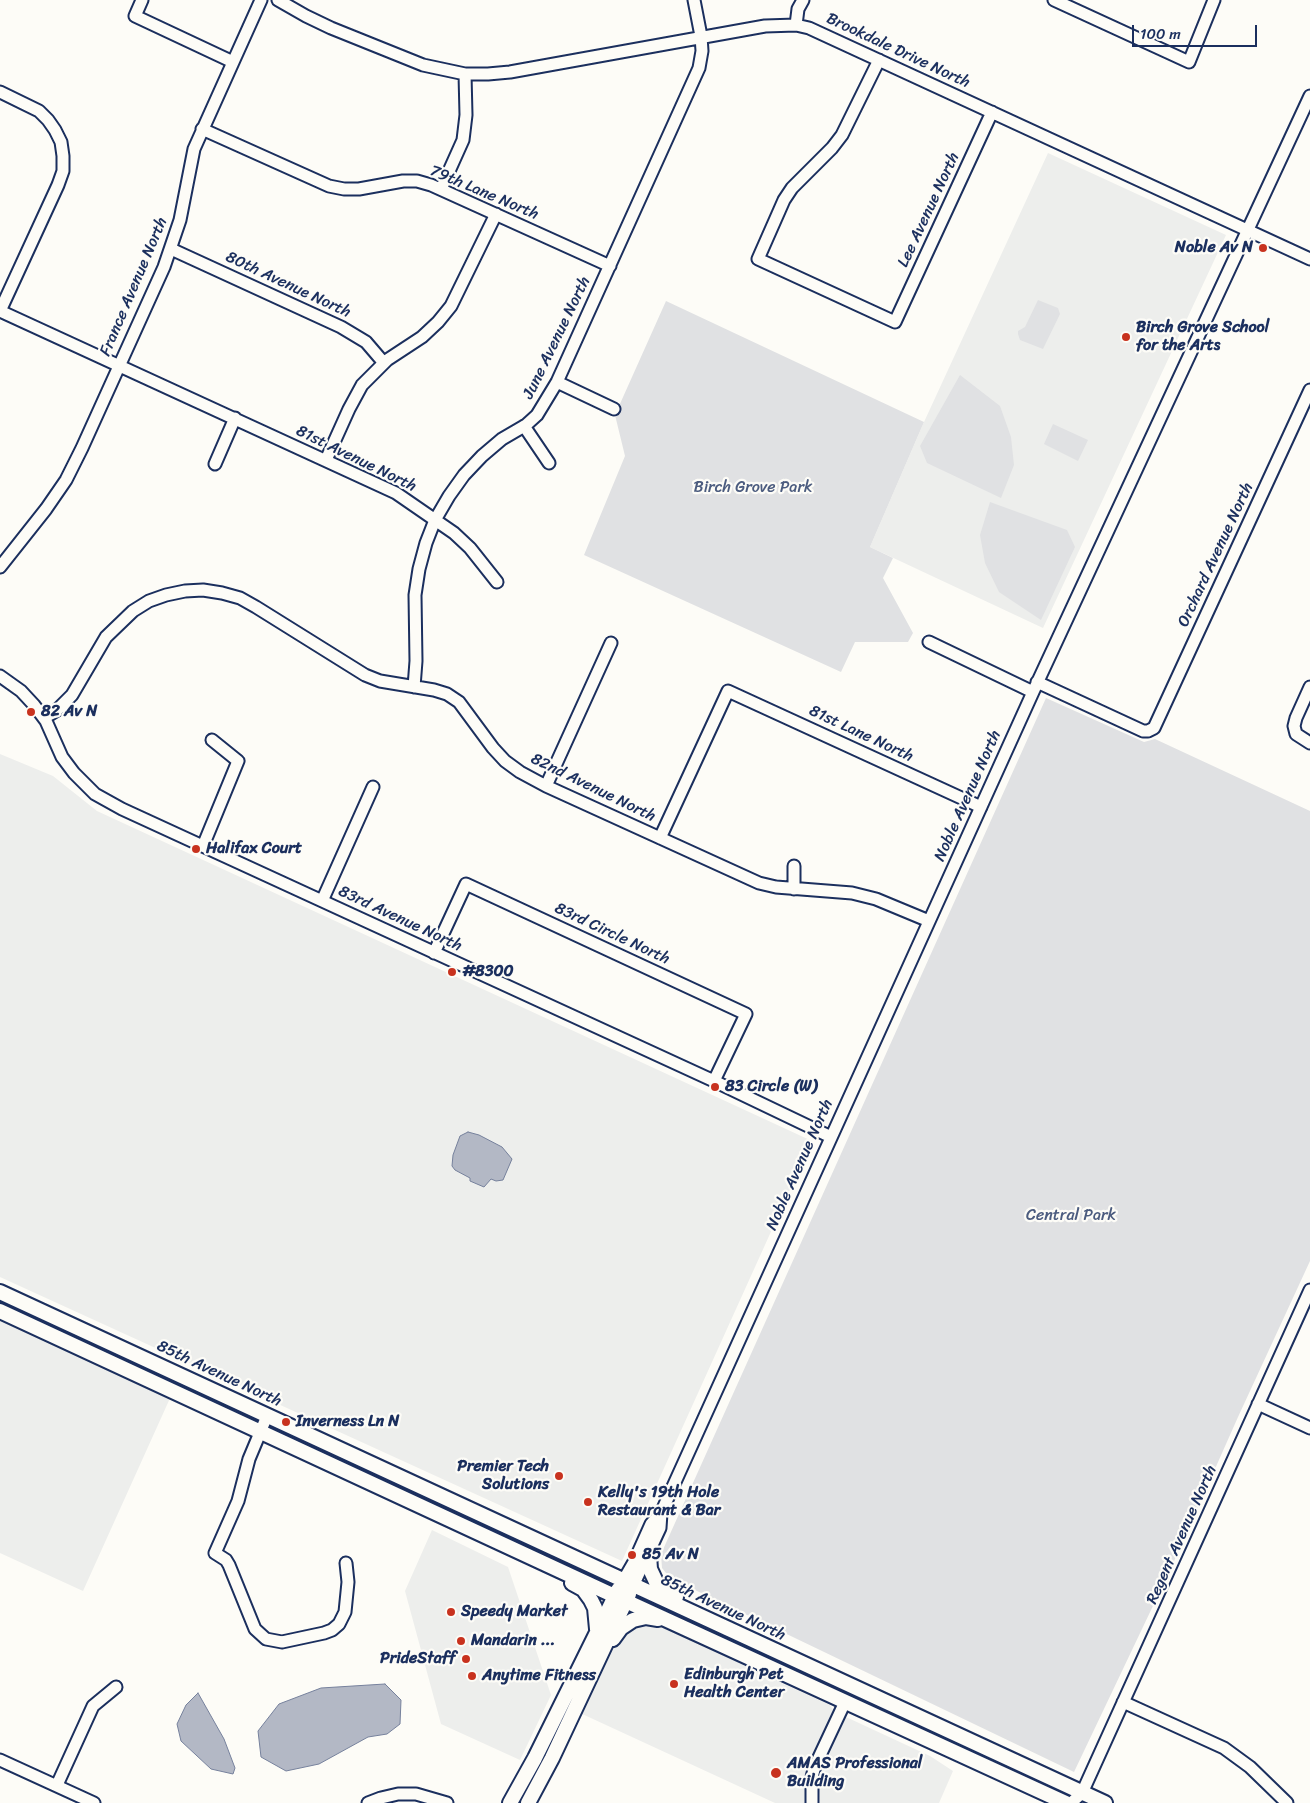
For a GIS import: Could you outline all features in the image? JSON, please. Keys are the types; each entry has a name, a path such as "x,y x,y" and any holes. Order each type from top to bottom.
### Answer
{"main road":[{"name":"85th Avenue North","path":"0,1292 767,1647 1082,1798 1105,1803"},
{"name":"85th Avenue North","path":"0,1310 260,1432 1066,1803"},
{"path":"487,1536 503,1551 583,1589 595,1608 597,1631"},
{"path":"649,1555 653,1577 663,1590 680,1600 758,1636 767,1647"},
{"path":"510,1803 535,1758 597,1631 628,1583"},
{"path":"528,1803 552,1758 591,1675 620,1598"},
{"path":"591,1675 599,1667 615,1635 626,1624 646,1617 673,1622"}],"street":[{"path":"142,0 135,16 233,62"},
{"name":"France Avenue North","path":"0,568 66,480 119,365 171,249 180,220 194,149 261,0"},
{"name":"Brookdale Drive North","path":"278,0 331,28 414,61 444,71 465,74 510,72 701,36 765,26 796,25 822,33 1310,259"},
{"name":"June Avenue North","path":"414,686 416,661 415,595 419,569 435,520 464,475 502,439 524,426 537,415 557,382 693,84 700,59 701,36 694,0"},
{"path":"796,25 798,9 803,0"},
{"path":"1054,0 1189,62 1214,0"},
{"name":"Lee Avenue North","path":"879,60 842,135 832,148 792,188 784,200 758,258 896,322 992,112"},
{"path":"441,189 463,140 466,115 465,74"},
{"path":"0,92 39,111 55,130 61,142 63,156 63,171 58,185 0,311"},
{"name":"Noble Avenue North","path":"628,1583 634,1562 652,1524 661,1513 1035,687 1309,99"},
{"name":"79th Lane North","path":"202,129 329,186 359,189 403,181 417,181 441,189 610,266"},
{"path":"326,460 359,391 372,374 384,363 422,337 451,306 496,214"},
{"name":"80th Avenue North","path":"171,249 342,327 366,342 384,363"},
{"name":"81st Avenue North","path":"0,311 396,493 435,520 470,548 497,582"},
{"path":"557,382 614,408"},
{"name":"Orchard Avenue North","path":"1035,687 1142,732 1154,728 1310,390"},
{"path":"215,464 235,418"},
{"path":"524,426 549,463"},
{"name":"82nd Avenue North","path":"44,718 57,710 72,696 95,653 106,637 133,611 149,601 175,593 203,590 222,593 267,608 365,675 380,681 414,686 447,694 459,702 505,761 520,772 546,786 759,883 794,889 852,893 876,899 929,921"},
{"path":"929,642 1035,687"},
{"path":"546,786 611,643"},
{"name":"83rd Avenue North","path":"0,676 21,691 44,718 62,757 94,794 122,809 714,1081 831,1137"},
{"path":"1310,687 1294,726 1296,734 1310,743"},
{"name":"81st Lane North","path":"660,838 728,691 981,807"},
{"path":"203,846 238,761 212,740"},
{"path":"322,901 373,787"},
{"path":"794,866 794,889"},
{"name":"83rd Circle North","path":"434,953 466,884 746,1014 714,1081"},
{"name":"Regent Avenue North","path":"1071,1803 1082,1798 1123,1702 1309,1295"},
{"path":"1258,1404 1310,1428"},
{"path":"268,1416 249,1459 238,1501 215,1553 226,1560 229,1565 255,1630 266,1639 282,1642 324,1634 332,1630 339,1624 345,1612 348,1582 346,1564"},
{"name":"Noble Avenue North","path":"628,1583 649,1555 660,1528 661,1513"},
{"path":"57,1786 94,1706 116,1687"},
{"path":"812,1803 812,1782 815,1766 845,1702"},
{"path":"1123,1702 1224,1748 1250,1767 1287,1803"},
{"path":"0,1760 94,1803"},
{"path":"368,1803 398,1794 416,1794 447,1803"}],"shaded area":[{"path":"1048,153 1226,235 1043,628 870,547 924,422"},
{"path":"0,754 53,776 97,811 812,1141 622,1561 0,1277"},
{"path":"468,1132 479,1135 502,1147 512,1159 503,1180 496,1181 491,1179 484,1187 470,1181 470,1178 455,1170 452,1166 453,1155 460,1136"},
{"path":"0,1317 171,1396 83,1591 0,1553"},
{"path":"432,1530 508,1567 551,1695 520,1760 441,1724 405,1591"},
{"path":"656,1621 714,1648 749,1668 830,1705 833,1710 832,1716 809,1769 806,1781 807,1803 775,1803 580,1713 619,1636 632,1625"},
{"path":"385,1684 401,1700 400,1724 387,1734 368,1737 319,1764 286,1771 261,1757 258,1731 279,1704 321,1688"},
{"path":"198,1693 224,1739 235,1768 233,1774 211,1769 181,1741 177,1724 186,1705"},
{"path":"846,1717 930,1756 953,1771 939,1803 820,1803 821,1773"}],"green space":[{"path":"1038,300 1058,308 1060,314 1043,349 1020,340 1018,334 1018,331 1025,327"},
{"name":"Birch Grove Park","path":"666,301 924,422 870,547 893,558 883,578 913,633 908,642 855,642 841,672 584,555 625,456 615,415"},
{"path":"960,375 1000,406 1011,437 1014,465 1001,498 927,463 920,446"},
{"path":"1053,424 1088,440 1078,461 1044,444"},
{"path":"990,502 1067,530 1075,547 1041,620 999,592 985,563 980,535"},
{"name":"Central Park","path":"1046,698 1144,742 1155,739 1310,811 1310,1261 1171,1568 1074,1772 670,1578 662,1568 661,1554"}],"place":[{"name":"Noble Av N","path":"1263,248"},
{"name":"Birch Grove School for the Arts","path":"1126,337"},
{"name":"82 Av N","path":"31,712"},
{"name":"Halifax Court","path":"196,849"},
{"name":"#8300","path":"452,972"},
{"name":"83 Circle (W)","path":"715,1087"},
{"name":"Inverness Ln N","path":"286,1422"},
{"name":"Premier Tech Solutions","path":"559,1476"},
{"name":"Kelly's 19th Hole Restaurant & Bar","path":"588,1502"},
{"name":"85 Av N","path":"632,1555"},
{"name":"Speedy Market","path":"451,1612"},
{"name":"Mandarin ...","path":"461,1641"},
{"name":"PrideStaff","path":"466,1659"},
{"name":"Anytime Fitness","path":"472,1676"},
{"name":"Edinburgh Pet Health Center","path":"674,1684"},
{"name":"AMAS Professional Building","path":"776,1773"}]}
